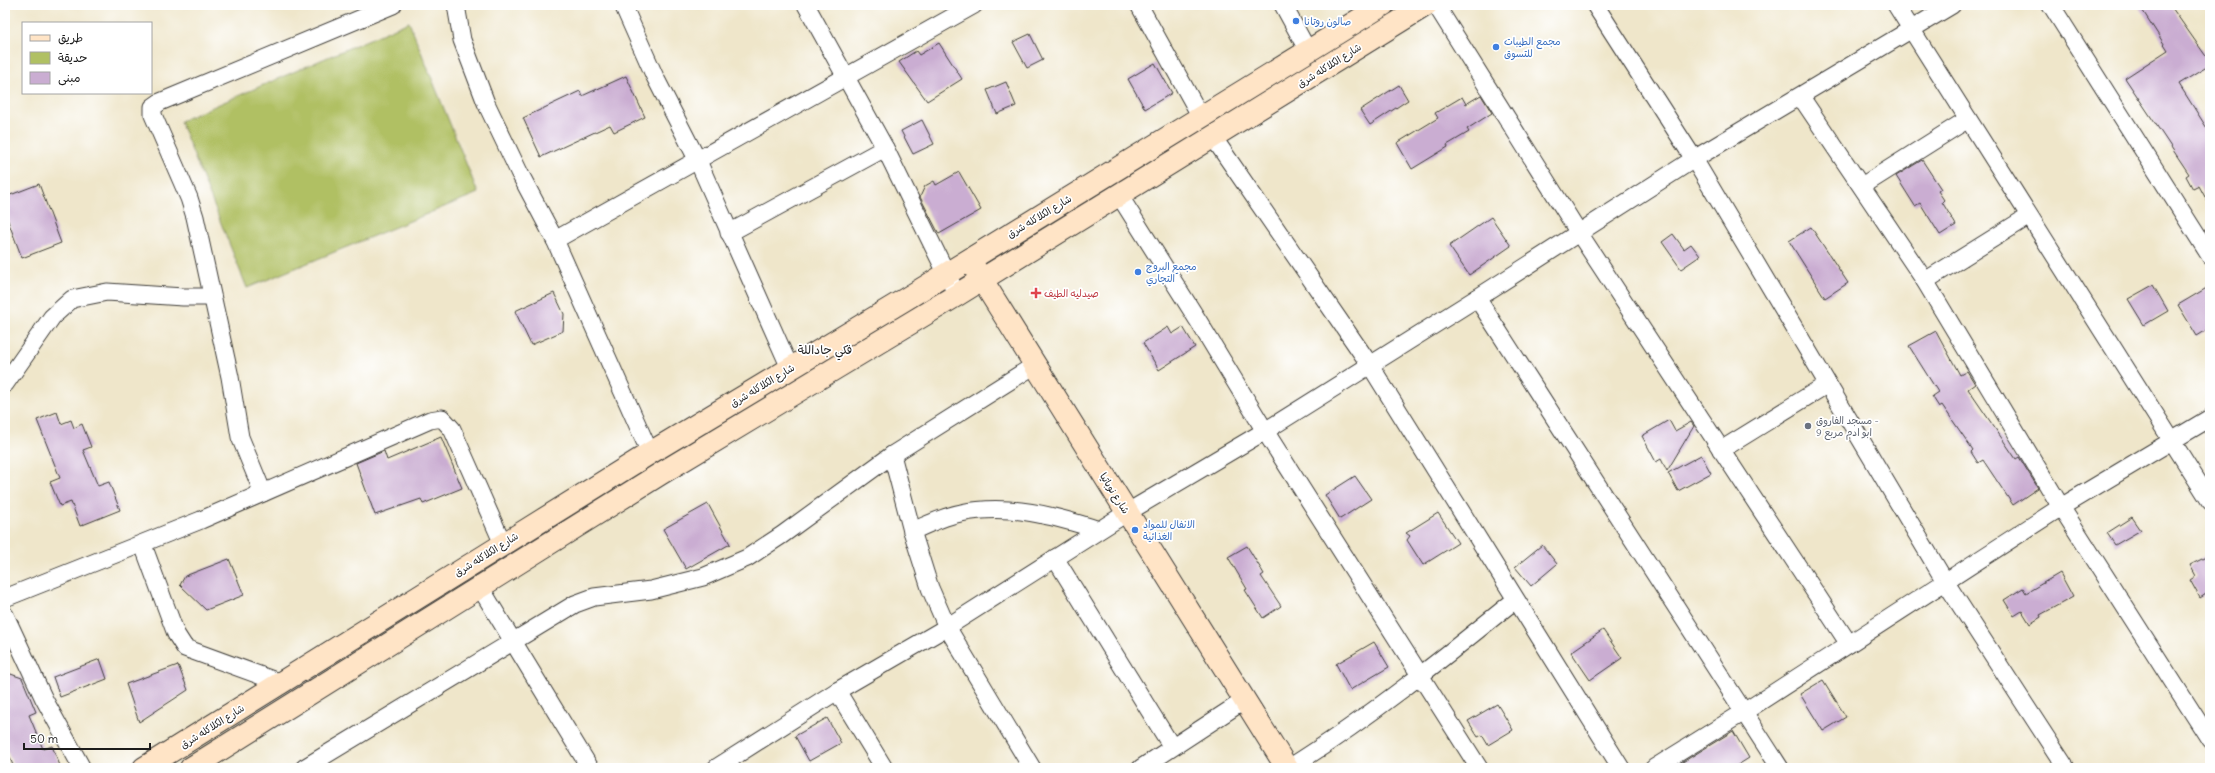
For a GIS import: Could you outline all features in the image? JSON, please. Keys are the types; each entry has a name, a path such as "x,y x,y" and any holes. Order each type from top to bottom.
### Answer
{"street":[{"path":"264,493 240,437 230,377 189,198 153,115 153,107 160,102 393,5"},
{"path":"456,5 462,40 486,103 518,172 555,240 650,453"},
{"path":"623,5 655,77 698,161 790,368"},
{"path":"806,5 847,76 885,148 945,274 957,295"},
{"path":"555,240 974,5"},
{"path":"1139,5 1202,117"},
{"path":"1283,5 1308,51"},
{"name":"شارع الكلاكله شرق","path":"144,768 650,453 970,259 1383,5"},
{"name":"شارع الكلاكله شرق","path":"191,768 660,474 957,295 1426,5"},
{"path":"1436,5 1579,233 1849,644"},
{"path":"1595,5 1694,159 1826,384 1946,583 2066,768"},
{"path":"1896,5 2210,501"},
{"path":"727,765 837,692 946,627 1128,512 1265,431 1478,298 1694,159 1801,97 1952,5"},
{"path":"2051,5 2210,256"},
{"path":"1801,97 1925,281 2062,507 2210,740"},
{"path":"1862,186 1968,119"},
{"path":"1213,137 1370,365 1621,768"},
{"path":"729,233 885,148"},
{"path":"1119,195 1199,322 1265,431 1479,768"},
{"path":"1925,281 2029,216"},
{"name":"شارع نوباتيا","path":"970,259 1288,768"},
{"path":"5,384 52,317 72,299 107,292 183,297 212,297"},
{"path":"1478,298 1780,768"},
{"path":"304,768 575,604 594,597 651,590 703,577 748,558 892,455 1035,365"},
{"path":"1721,450 1826,384"},
{"path":"5,598 142,545 430,420 442,418 452,429 503,544"},
{"path":"1654,768 1946,583 2062,507 2210,418"},
{"path":"892,455 912,531 930,588 946,627 1032,768"},
{"path":"912,531 959,513 982,509 1018,510 1055,516 1099,530"},
{"path":"142,545 176,634 185,648 281,683"},
{"path":"1055,558 1172,747"},
{"path":"480,587 512,642 590,768"},
{"path":"1288,768 1349,729 1421,676 1515,600"},
{"path":"5,615 44,699 82,768"},
{"path":"837,692 884,768"},
{"path":"1141,768 1245,700"}],"green space":[{"path":"409,22 478,193 247,288 180,121"}],"building":[{"path":"2139,5 2170,5 2210,62 2210,65 2179,84 2210,133 2210,206 2199,186 2193,189 2186,176 2189,174 2125,78 2168,50"},
{"path":"1030,34 1043,60 1027,68 1013,42"},
{"path":"939,43 962,79 927,101 899,62 916,51 919,55"},
{"path":"1155,63 1172,93 1145,109 1128,79"},
{"path":"626,76 645,117 614,132 610,125 541,157 523,118 580,91 582,96"},
{"path":"1006,82 1016,106 997,114 987,90"},
{"path":"1399,85 1408,100 1370,125 1360,110"},
{"path":"1481,95 1492,113 1467,129 1469,132 1447,145 1448,147 1412,169 1397,143 1438,118 1435,113 1462,97 1466,104"},
{"path":"922,120 934,144 913,154 901,131"},
{"path":"1922,160 1941,189 1938,191 1944,200 1942,202 1956,225 1940,235 1920,203 1915,206 1896,176"},
{"path":"959,172 981,210 939,234 920,197 925,186 934,181 936,185"},
{"path":"39,184 61,243 22,258 5,213 5,197"},
{"path":"1491,217 1511,246 1469,275 1449,246"},
{"path":"1811,227 1848,283 1825,298 1789,241"},
{"path":"1673,234 1684,249 1691,244 1700,256 1681,269 1662,242"},
{"path":"2153,285 2168,311 2144,325 2128,299"},
{"path":"2210,286 2210,328 2197,336 2178,305"},
{"path":"554,293 564,314 563,331 531,345 515,311"},
{"path":"1168,327 1172,334 1183,327 1195,347 1159,370 1143,343"},
{"path":"1936,331 1960,375 1967,371 1975,384 1968,389 2016,459 2019,457 2038,488 2013,505 1983,460 1978,463 1971,452 1973,450 1942,405 1939,407 1932,396 1938,392 1909,346"},
{"path":"57,412 61,424 71,420 74,428 82,424 91,447 83,450 98,486 109,482 120,510 80,526 71,502 60,506 50,482 60,478 37,420"},
{"path":"1669,420 1675,431 1691,422 1694,426 1667,471 1661,459 1656,462 1642,436"},
{"path":"441,437 462,488 423,504 421,499 375,515 356,463 384,451 387,460"},
{"path":"1701,455 1711,473 1678,491 1668,473"},
{"path":"1355,476 1371,499 1340,519 1325,495"},
{"path":"708,504 730,544 686,569 663,529"},
{"path":"1438,513 1458,543 1423,565 1407,540 1410,536 1406,533"},
{"path":"2132,517 2141,530 2115,545 2107,533"},
{"path":"1542,545 1557,564 1531,586 1515,567"},
{"path":"1247,546 1264,574 1261,576 1281,606 1263,618 1245,590 1247,589 1228,557"},
{"path":"2206,557 2210,564 2210,601 2206,594 2200,598 2190,580 2196,576 2190,565"},
{"path":"229,559 244,595 206,610 180,585 185,576"},
{"path":"2060,573 2073,597 2040,615 2041,617 2030,624 2022,611 2014,616 2004,600 2023,588 2026,593"},
{"path":"1603,630 1622,658 1590,680 1571,652"},
{"path":"1374,642 1389,667 1350,690 1336,664"},
{"path":"100,659 107,679 60,697 53,677"},
{"path":"178,665 188,690 139,722 126,684"},
{"path":"5,672 22,678 36,712 29,715 43,749 52,746 61,768 14,768 5,745"},
{"path":"1823,680 1846,717 1823,731 1800,694"},
{"path":"1497,704 1513,730 1488,745 1482,735 1478,737 1468,721"},
{"path":"827,718 841,743 809,761 795,736"},
{"path":"1733,731 1749,758 1733,768 1673,768"}],"place":[{"name":"صالون روتانا","path":"1296,21"},
{"name":"مجمع الطيبات للتسوق","path":"1496,47"},
{"name":"مجمع البروج التجاري","path":"1138,272"},
{"name":"صيدليه الطيف","path":"1036,293"},
{"name":"مسجد الفاروق - ابو ادم مربع 9","path":"1808,426"},
{"name":"الانفال للمواد الغذائية","path":"1135,530"}],"district":[{"name":"فكي جاداللة","path":"825,350"}]}
